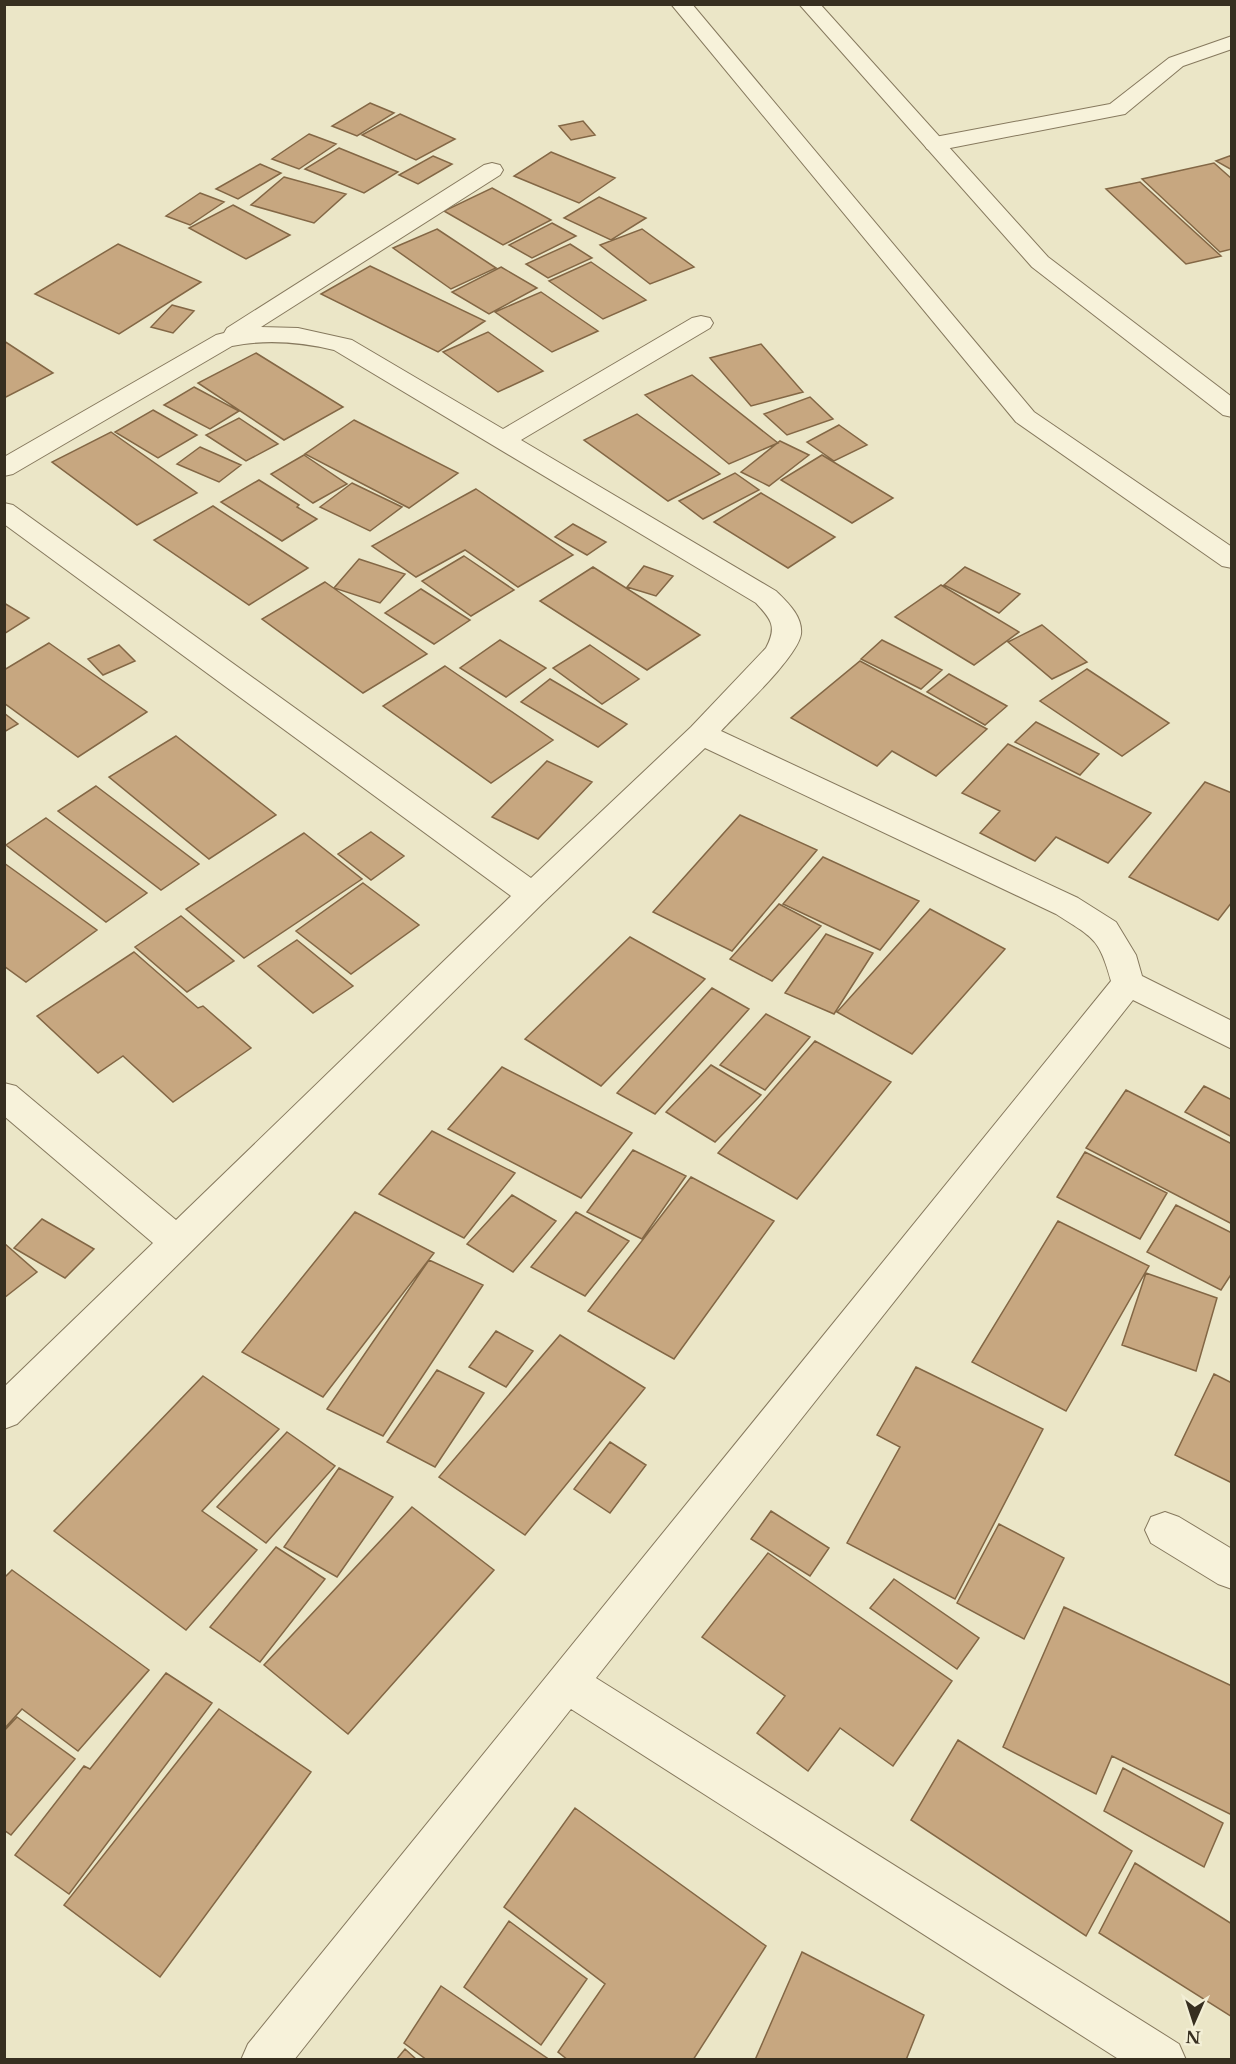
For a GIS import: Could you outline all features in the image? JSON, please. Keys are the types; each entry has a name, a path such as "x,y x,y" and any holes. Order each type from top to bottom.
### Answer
{"street":[{"path":"681,4 1025,417 1232,560"},
{"path":"809,4 1040,262 1232,410"},
{"path":"935,144 1117,109 1176,62 1232,42"},
{"path":"4,468 225,340 492,170"},
{"path":"503,440 701,323"},
{"path":"4,1412 700,734 778,653 787,634 783,615 766,597 343,345 285,332 256,333 225,340"},
{"path":"4,511 532,896"},
{"path":"700,734 1067,906 1105,930 1120,955 1128,983 1232,1036"},
{"path":"264,2060 1128,983"},
{"path":"4,1096 177,1242"},
{"path":"1166,1530 1232,1571"},
{"path":"566,1683 1162,2060"}],"building":[{"path":"370,103 394,113 357,136 332,126"},
{"path":"400,114 455,139 416,160 362,135"},
{"path":"583,121 595,135 571,140 559,126"},
{"path":"309,134 336,144 299,169 272,159"},
{"path":"339,148 398,172 364,193 305,169"},
{"path":"551,152 615,178 579,203 514,176"},
{"path":"1232,155 1232,170 1216,161"},
{"path":"433,156 452,164 418,184 399,175"},
{"path":"1214,163 1232,179 1232,249 1220,252 1142,179"},
{"path":"260,164 281,173 238,199 216,189"},
{"path":"284,177 346,194 314,223 251,205"},
{"path":"1140,182 1221,256 1186,264 1106,189"},
{"path":"492,188 551,220 503,245 444,211"},
{"path":"200,193 224,202 190,225 166,216"},
{"path":"599,197 646,218 611,240 564,218"},
{"path":"233,205 290,235 246,259 189,228"},
{"path":"552,223 576,236 532,258 509,245"},
{"path":"437,229 496,268 451,289 393,248"},
{"path":"642,229 694,267 650,284 600,245"},
{"path":"118,244 201,282 119,334 35,294"},
{"path":"570,244 592,258 548,278 526,264"},
{"path":"591,262 646,300 603,319 549,281"},
{"path":"370,266 485,321 438,352 321,294"},
{"path":"501,267 537,288 489,314 452,292"},
{"path":"541,292 598,331 552,352 495,312"},
{"path":"172,305 194,311 173,333 151,327"},
{"path":"488,332 543,371 498,392 443,352"},
{"path":"4,341 53,373 4,398"},
{"path":"761,344 803,392 751,406 710,358"},
{"path":"256,353 343,407 284,440 198,383"},
{"path":"692,375 778,443 729,464 645,395"},
{"path":"194,387 239,411 210,429 164,405"},
{"path":"810,397 833,419 787,435 764,414"},
{"path":"153,410 197,435 158,458 115,432"},
{"path":"637,414 720,474 668,501 584,440"},
{"path":"239,418 278,444 246,461 206,435"},
{"path":"354,420 458,473 409,508 305,454"},
{"path":"839,425 867,445 834,461 807,442"},
{"path":"111,432 197,493 137,525 52,462"},
{"path":"780,441 809,455 769,486 741,472"},
{"path":"200,447 241,465 219,482 177,464"},
{"path":"304,455 347,484 313,503 271,474"},
{"path":"822,455 893,498 852,523 781,480"},
{"path":"735,473 759,490 703,519 679,501"},
{"path":"259,480 317,519 282,541 221,502"},
{"path":"352,483 402,507 370,531 320,507"},
{"path":"476,489 573,555 518,587 465,550 416,577 372,546"},
{"path":"761,493 835,537 788,568 714,522"},
{"path":"213,506 308,568 249,605 154,540"},
{"path":"573,524 606,542 587,555 555,537"},
{"path":"464,556 514,590 471,616 422,581"},
{"path":"359,559 405,574 380,603 334,588"},
{"path":"644,566 673,576 656,596 627,587"},
{"path":"593,567 700,635 647,670 540,601"},
{"path":"965,567 1020,594 999,613 944,585"},
{"path":"325,582 427,654 363,693 262,619"},
{"path":"941,585 1019,632 974,665 895,617"},
{"path":"421,589 470,620 434,644 385,613"},
{"path":"4,603 29,618 4,634"},
{"path":"1042,625 1087,662 1052,679 1008,642"},
{"path":"500,640 546,668 506,697 460,668"},
{"path":"882,640 942,670 921,689 861,659"},
{"path":"49,643 147,712 78,757 4,703 4,670"},
{"path":"119,645 135,661 103,675 88,659"},
{"path":"590,645 639,679 602,704 553,668"},
{"path":"860,661 987,729 936,776 892,751 877,766 791,718"},
{"path":"445,666 553,740 491,783 383,706"},
{"path":"1087,669 1169,723 1122,756 1040,701"},
{"path":"949,674 1007,706 985,725 927,692"},
{"path":"550,679 627,724 598,747 521,702"},
{"path":"4,713 18,724 4,732"},
{"path":"1036,722 1099,754 1080,775 1015,742"},
{"path":"176,736 276,815 209,859 109,777"},
{"path":"1008,744 1151,813 1108,863 1056,837 1035,861 980,833 1000,811 962,793"},
{"path":"547,761 592,782 538,839 492,817"},
{"path":"1205,782 1232,793 1232,902 1218,920 1129,877"},
{"path":"96,786 199,864 161,890 58,811"},
{"path":"740,815 817,850 732,951 653,912"},
{"path":"46,818 147,893 106,922 6,845"},
{"path":"371,832 404,856 371,880 338,854"},
{"path":"304,833 362,879 244,958 186,909"},
{"path":"823,857 919,901 880,950 783,904"},
{"path":"4,863 97,930 26,982 4,966"},
{"path":"363,883 419,925 351,974 296,931"},
{"path":"779,904 821,926 772,981 730,959"},
{"path":"930,909 1005,949 912,1054 837,1012"},
{"path":"181,916 234,961 187,992 135,947"},
{"path":"826,934 873,953 834,1014 785,993"},
{"path":"630,937 705,979 601,1086 525,1039"},
{"path":"297,940 353,986 313,1013 258,966"},
{"path":"134,952 198,1008 203,1006 251,1048 173,1102 123,1056 98,1073 37,1016"},
{"path":"712,988 749,1009 655,1114 617,1093"},
{"path":"766,1014 810,1037 765,1090 720,1065"},
{"path":"815,1041 891,1082 797,1199 718,1153"},
{"path":"711,1065 761,1095 715,1142 666,1112"},
{"path":"502,1067 632,1133 581,1198 448,1129"},
{"path":"1204,1086 1232,1100 1232,1137 1185,1112"},
{"path":"1126,1090 1232,1144 1232,1224 1086,1148"},
{"path":"432,1131 515,1173 464,1238 379,1194"},
{"path":"633,1150 686,1176 642,1239 587,1212"},
{"path":"1085,1152 1167,1193 1140,1239 1057,1197"},
{"path":"691,1177 774,1221 674,1359 588,1311"},
{"path":"512,1195 556,1221 513,1272 467,1244"},
{"path":"1176,1205 1232,1233 1232,1273 1221,1290 1147,1252"},
{"path":"355,1212 434,1253 323,1397 242,1352"},
{"path":"576,1212 629,1241 585,1296 531,1267"},
{"path":"42,1219 94,1249 65,1278 14,1248"},
{"path":"1058,1221 1149,1266 1066,1411 972,1362"},
{"path":"4,1243 37,1272 4,1298"},
{"path":"429,1260 483,1285 383,1436 327,1409"},
{"path":"1146,1273 1217,1298 1196,1371 1122,1345"},
{"path":"496,1331 533,1351 506,1387 469,1367"},
{"path":"560,1335 645,1388 525,1535 439,1477"},
{"path":"916,1367 1043,1429 955,1599 847,1543 900,1447 877,1435"},
{"path":"437,1370 484,1393 435,1467 387,1442"},
{"path":"1214,1374 1232,1383 1232,1483 1175,1455"},
{"path":"203,1376 279,1429 202,1511 257,1550 186,1630 54,1531"},
{"path":"287,1432 335,1466 266,1543 217,1507"},
{"path":"610,1442 646,1465 610,1513 574,1489"},
{"path":"339,1468 393,1497 337,1577 284,1547"},
{"path":"412,1507 494,1570 348,1734 264,1665"},
{"path":"771,1511 829,1548 810,1576 751,1539"},
{"path":"999,1524 1064,1558 1024,1639 957,1603"},
{"path":"276,1547 325,1579 260,1662 210,1627"},
{"path":"768,1553 952,1681 893,1766 840,1728 808,1771 757,1733 785,1696 702,1637"},
{"path":"12,1570 149,1670 78,1751 22,1709 4,1729 4,1578"},
{"path":"894,1579 979,1638 957,1669 870,1608"},
{"path":"1064,1607 1232,1686 1232,1815 1112,1756 1096,1794 1003,1747"},
{"path":"166,1673 212,1703 69,1894 15,1855 84,1766 90,1769"},
{"path":"219,1709 311,1772 160,1977 64,1905"},
{"path":"17,1717 75,1759 11,1835 4,1830 4,1731"},
{"path":"958,1740 1132,1851 1086,1936 911,1820"},
{"path":"1123,1768 1223,1823 1204,1867 1104,1811"},
{"path":"575,1808 766,1946 693,2060 568,2060 558,2052 605,1984 504,1907"},
{"path":"1135,1863 1232,1924 1232,2017 1099,1933"},
{"path":"509,1921 587,1979 541,2045 464,1987"},
{"path":"802,1952 924,2015 906,2060 755,2060"},
{"path":"441,1986 550,2060 427,2060 404,2043"},
{"path":"405,2049 417,2060 396,2060"}]}
